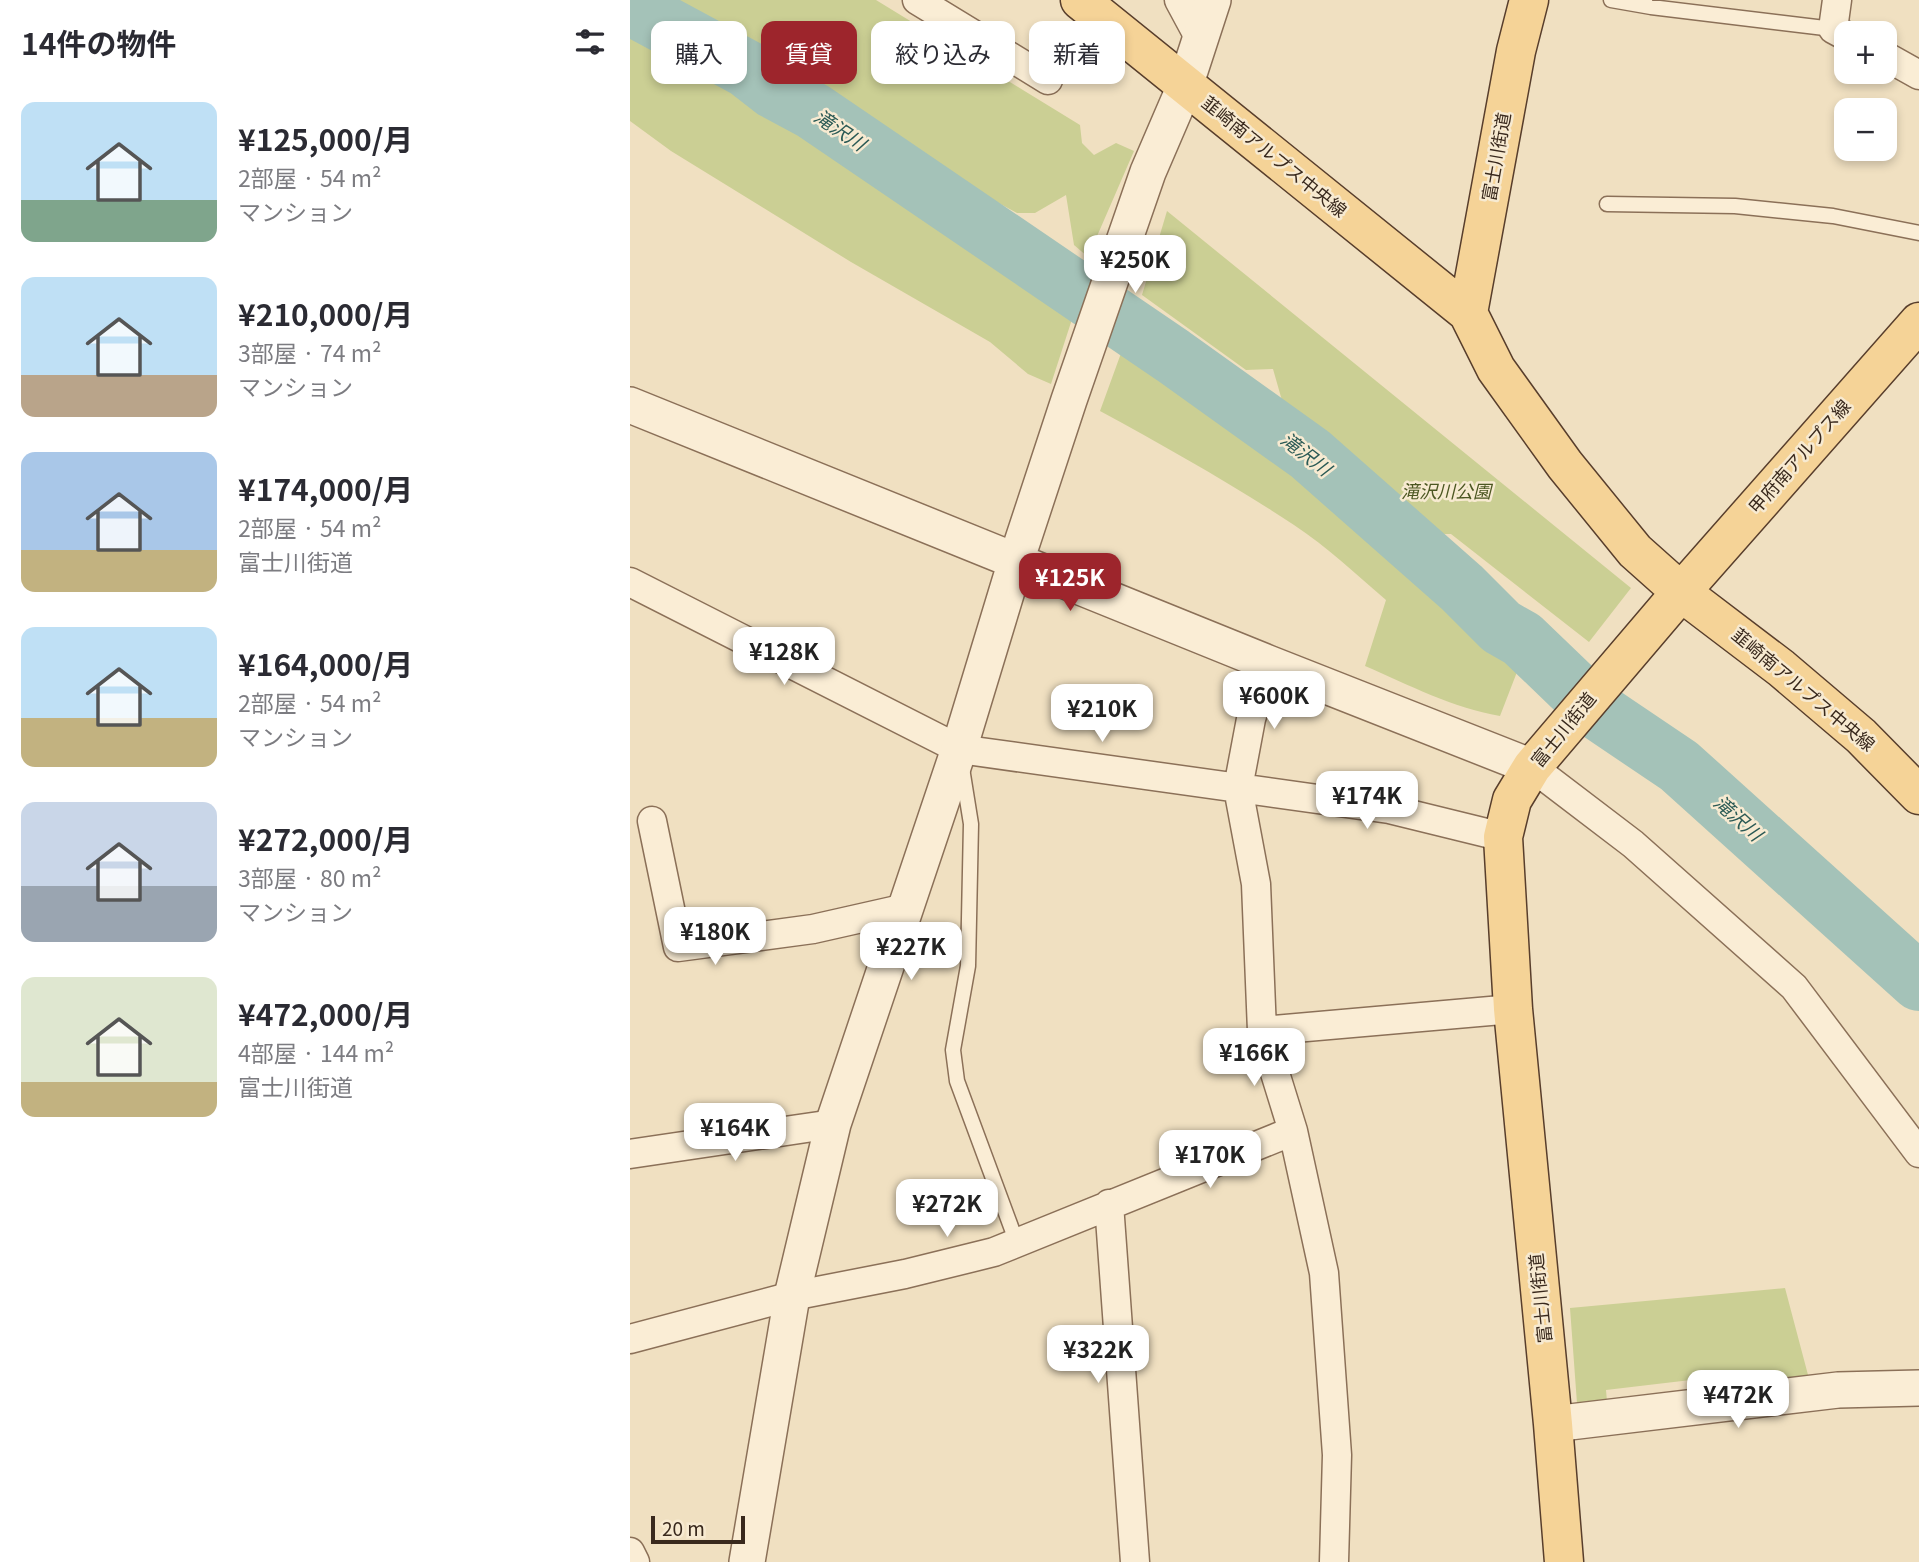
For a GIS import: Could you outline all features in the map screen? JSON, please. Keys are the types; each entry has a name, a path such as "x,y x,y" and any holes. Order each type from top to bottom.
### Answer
{"main road":[{"name":"韮崎南アルプス中央線","path":"1080,0 1468,313"},
{"name":"富士川街道","path":"1468,313 1516,51 1529,0"},
{"path":"1468,313 1496,369 1565,464 1636,551 1669,606"},
{"name":"甲府南アルプス線","path":"1669,606 1919,322"},
{"name":"韮崎南アルプス中央線","path":"1669,606 1782,668 1861,736 1919,795"},
{"name":"富士川街道","path":"1564,1562 1513,1009 1503,837 1512,800 1532,766 1669,606"}],"street":[{"path":"916,0 1029,68"},
{"path":"1178,0 1200,39"},
{"path":"747,1562 792,1296 833,1124 959,749 1016,561 1069,400 1148,172 1185,86 1213,0"},
{"path":"1837,0 1839,21"},
{"path":"1897,63 1919,75"},
{"path":"630,405 1268,663 1532,766 1633,844 1794,987 1919,1153"},
{"path":"630,582 959,749 1389,809 1503,837"},
{"path":"1268,663 1251,719 1238,788 1256,884 1262,1031 1293,1131 1324,1273 1336,1455 1334,1562"},
{"path":"652,821 678,947 813,929 906,908"},
{"path":"1262,1031 1513,1009"},
{"path":"630,1154 833,1124"},
{"path":"630,1339 792,1296 905,1275 994,1252 1293,1131"},
{"path":"1109,1204 1136,1562"},
{"path":"1553,1424 1838,1390 1919,1388"},
{"path":"630,1552 635,1562"}],"lane":[{"path":"1611,0 1834,31"},
{"path":"1606,204 1735,206 1833,216 1919,233"},
{"path":"959,749 971,824 968,966 953,1050 957,1081 1017,1243"}],"green space":[{"path":"662,0 876,0 910,21 871,21 871,84 1013,84 1080,125 1082,143 1094,155 1116,143 1134,151 1088,257 1074,245 1066,195 1035,213 1017,213 969,187 917,149 810,84 857,84 857,21 761,21 761,56 747,48 747,21 699,21"},
{"path":"630,38 651,49 651,84 717,84 813,140 1047,295 1075,310 1051,384 1028,374 990,342 851,262 671,151 630,121"},
{"name":"滝沢川公園","path":"1167,211 1631,588 1589,642 1451,534 1433,532 1421,527 1403,501 1391,497 1283,404 1273,369 1246,370 1142,295"},
{"name":"滝沢川公園","path":"1124,345 1167,369 1320,478 1337,497 1392,540 1483,628 1522,659 1500,716 1448,702 1365,666 1386,600 1294,525 1198,466 1100,411"},
{"path":"1785,1288 1812,1390 1755,1397 1750,1373 1606,1390 1608,1413 1578,1417 1570,1308"}],"waterway":[{"name":"滝沢川","path":"630,6 747,69 774,90 813,111 1173,356 1310,454 1462,588 1501,627 1522,639 1596,710 1679,766 1919,982"}]}
